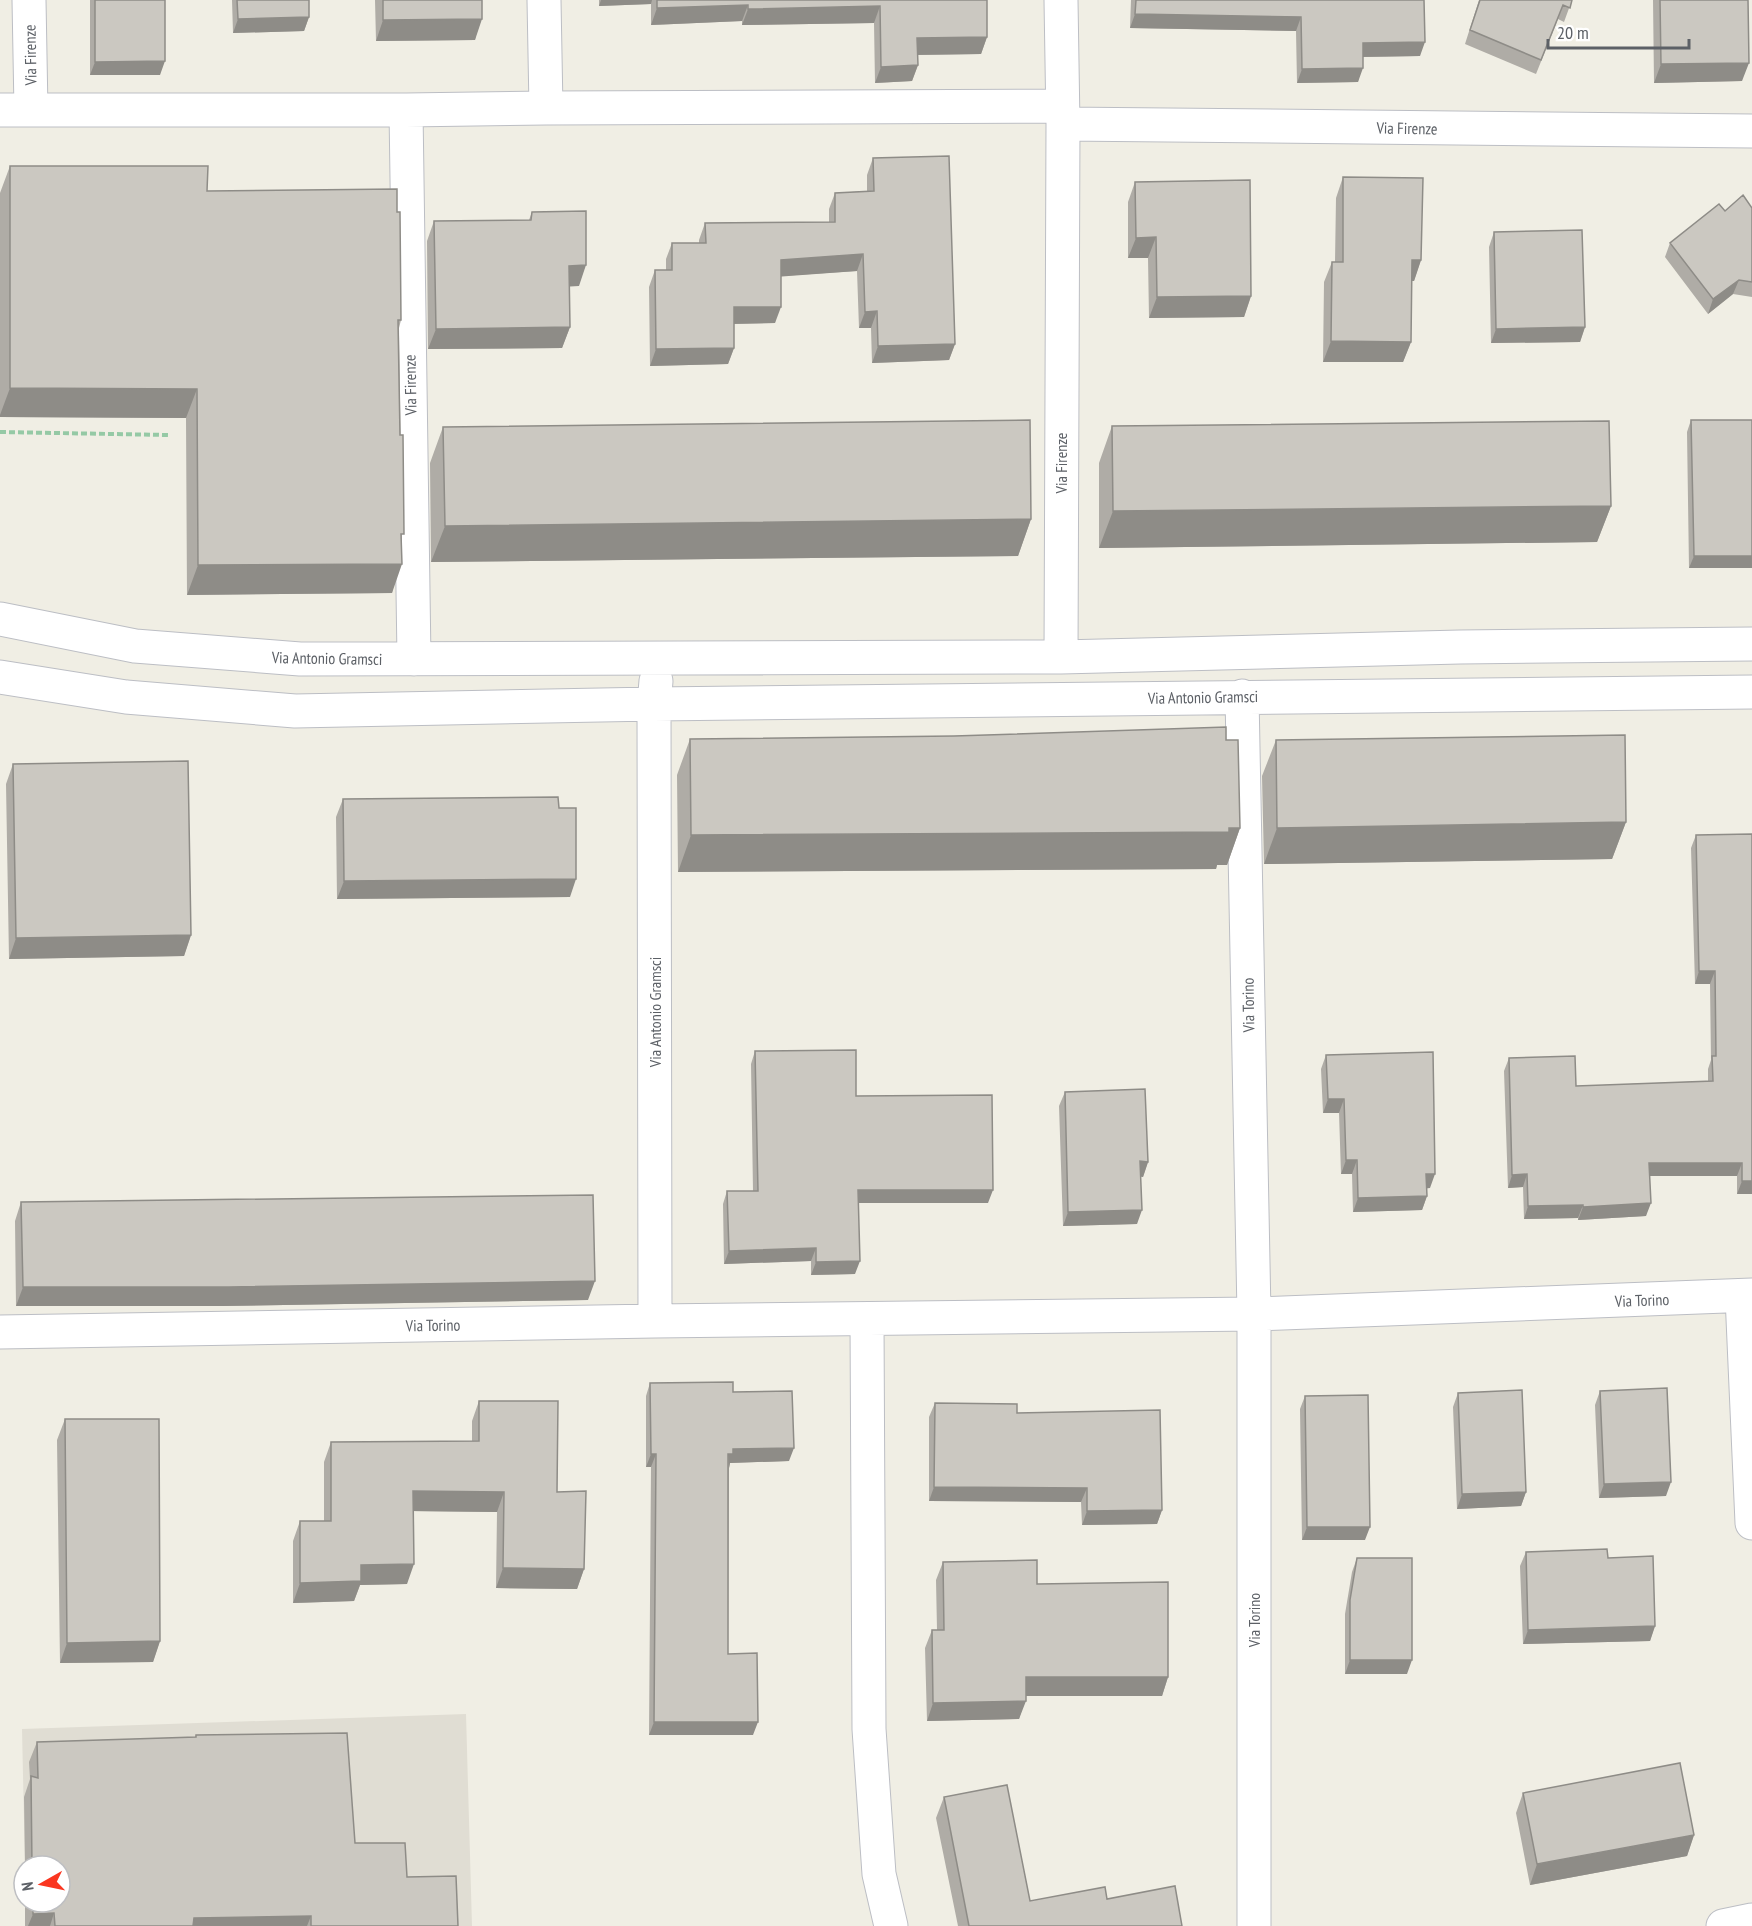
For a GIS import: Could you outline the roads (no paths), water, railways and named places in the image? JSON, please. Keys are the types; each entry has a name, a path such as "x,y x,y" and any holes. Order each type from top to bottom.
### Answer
{"street":[{"name":"Via Firenze","path":"29,0 16,110 406,111 546,108 1062,115 1752,131"},
{"path":"544,0 546,108"},
{"name":"Via Firenze","path":"1061,0 1061,657"},
{"name":"Via Firenze","path":"406,111 414,659"},
{"name":"Via Antonio Gramsci","path":"0,619 135,646 300,659 1061,657 1460,647 1752,644"},
{"name":"Via Antonio Gramsci","path":"655,1321 654,704 658,658"},
{"name":"Via Antonio Gramsci","path":"0,677 126,697 295,711 1242,696 1752,692"},
{"name":"Via Torino","path":"1242,696 1254,1314 1254,1926"},
{"name":"Via Torino","path":"0,1332 1254,1314 1747,1296 1752,1524"},
{"path":"867,1320 869,1728 879,1874 891,1926"},
{"path":"1723,1926 1752,1920"}]}
